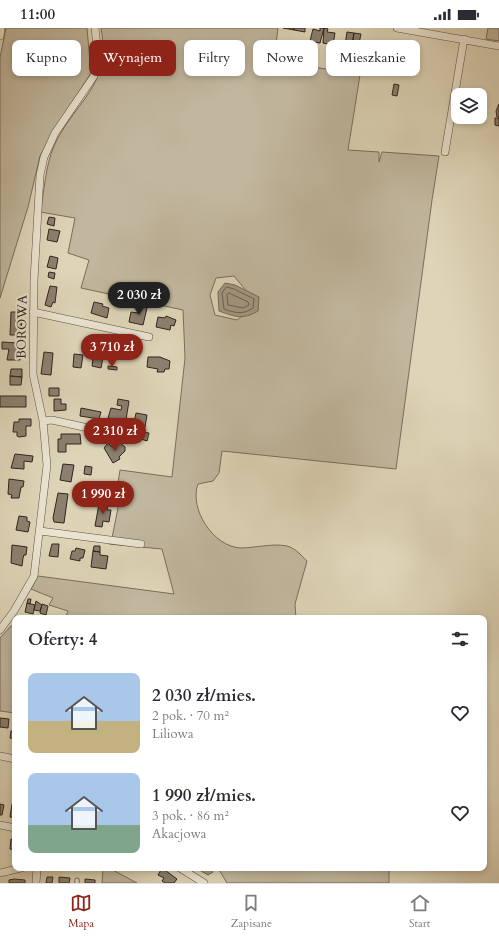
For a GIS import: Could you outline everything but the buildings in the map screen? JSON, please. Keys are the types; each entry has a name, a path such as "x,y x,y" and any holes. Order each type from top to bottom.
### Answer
{"street":[{"path":"0,36 1,28"},
{"name":"BOROWA","path":"0,630 14,611 34,576 47,465 43,421 33,374 33,312 40,174 44,157 55,133 94,76 98,55 95,28"},
{"path":"397,28 499,46"},
{"path":"445,152 464,39"},
{"path":"33,312 149,337"},
{"path":"43,421 52,420 124,436"},
{"path":"40,531 141,544"},
{"path":"0,756 12,758"},
{"path":"0,826 12,828"},
{"path":"0,873 12,870"},
{"path":"36,883 37,871"},
{"path":"185,871 204,883"}],"shaded area":[{"path":"6,28 87,28 89,76 56,127 40,156 28,207 0,298 0,58"},
{"path":"101,28 278,28 276,40 253,40 253,76 318,76 318,68 326,69 326,76 360,76 348,150 379,152 379,162 382,152 439,156 396,469 222,451 219,473 213,481 198,484 196,494 200,515 212,533 221,541 230,546 240,548 275,545 287,546 295,550 307,561 295,604 296,615 66,615 68,611 49,605 53,598 31,589 38,576 174,594 162,549 109,544 112,538 118,508 116,496 120,470 172,477 185,358 183,310 81,288 89,260 68,253 75,218 40,212 47,170 54,146 62,130 90,92 97,76 176,76 176,40 102,40","holes":["234,276 257,304 237,320 215,315 210,295 216,278"]},
{"path":"488,28 499,28 499,41 486,39"},
{"path":"12,626 12,713 0,711 0,638"},
{"path":"103,871 115,871 137,883 102,883"},
{"path":"220,871 389,871 389,883 227,883"}],"water":[{"path":"225,283 235,285 259,297 258,311 248,316 239,317 219,311 218,292"},
{"path":"201,871 212,871 208,875"}]}
